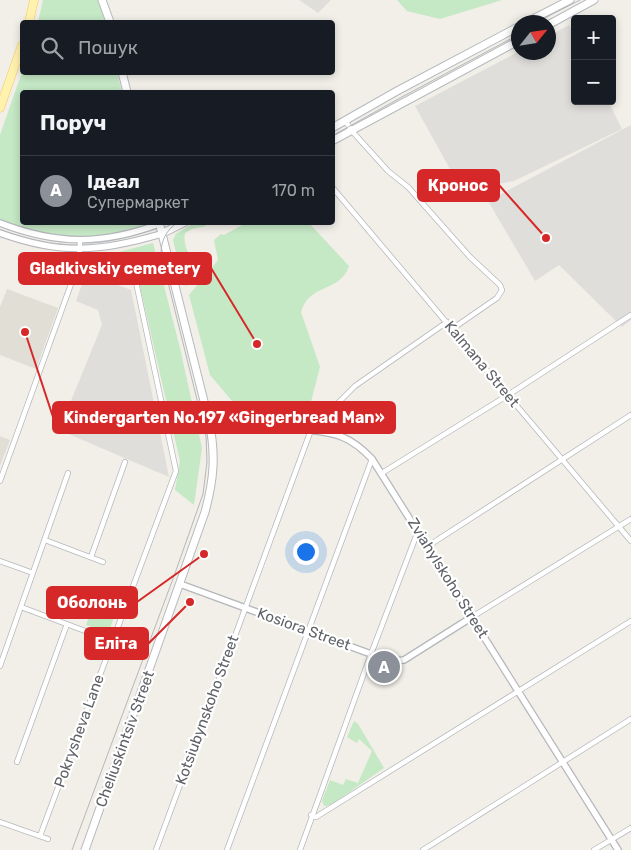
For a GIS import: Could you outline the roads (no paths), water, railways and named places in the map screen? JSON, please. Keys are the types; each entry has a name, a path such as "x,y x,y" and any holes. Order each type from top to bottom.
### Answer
{"main road":[{"path":"29,20 34,0"},
{"path":"102,0 109,20"},
{"path":"541,15 570,0"},
{"path":"556,21 594,0"},
{"path":"335,126 511,31"},
{"path":"335,139 511,45"},
{"path":"0,108 20,51"},
{"path":"123,75 126,90"},
{"name":"Cheliuskintsiv Street","path":"85,850 205,512 213,476 213,440 160,225"},
{"path":"162,234 179,225"}],"street":[{"path":"345,120 351,130 388,171 408,187 470,257 500,285 502,290 497,298 452,329"},
{"name":"Kalmana Street","path":"335,191 631,540"},
{"path":"0,224 42,237 80,241 123,236 154,225"},
{"path":"0,233 30,243 79,250 116,246 162,234"},
{"path":"0,481 79,262 80,241"},
{"name":"Pokrysheva Lane","path":"40,836 176,471 136,282 79,262"},
{"path":"382,473 508,395 631,315"},
{"path":"311,430 355,386 447,322"},
{"name":"Zviahylskoho Street","path":"205,406 286,427 338,435 353,442 372,459 618,850"},
{"path":"428,546 631,415"},
{"name":"Kotsiubynskoho Street","path":"156,850 311,430"},
{"path":"226,850 372,459"},
{"path":"91,557 125,462"},
{"path":"0,666 68,474"},
{"name":"Kosiora Street","path":"180,584 390,661 404,660 631,519"},
{"path":"300,850 311,815 418,531"},
{"path":"45,540 103,562"},
{"path":"0,561 33,573"},
{"path":"21,607 112,641"},
{"path":"311,815 316,817 631,621"},
{"path":"17,762 67,624"},
{"path":"423,850 631,719"},
{"path":"0,822 48,839"},
{"path":"594,850 631,828"}],"tram line":[{"path":"551,15 580,0"},
{"path":"335,134 511,39"},
{"path":"72,850 203,494 207,462 206,436 161,254 165,236 175,225"}],"place":[{"name":"Кронос","path":"546,238"},
{"name":"Kindergarten No.197 «Gingerbread Man»","path":"25,332"},
{"name":"Gladkivskiy cemetery","path":"257,344"},
{"name":"Оболонь","path":"204,554"},
{"name":"Еліта","path":"190,602"},
{"name":"Ідеал","path":"384,667"}]}
